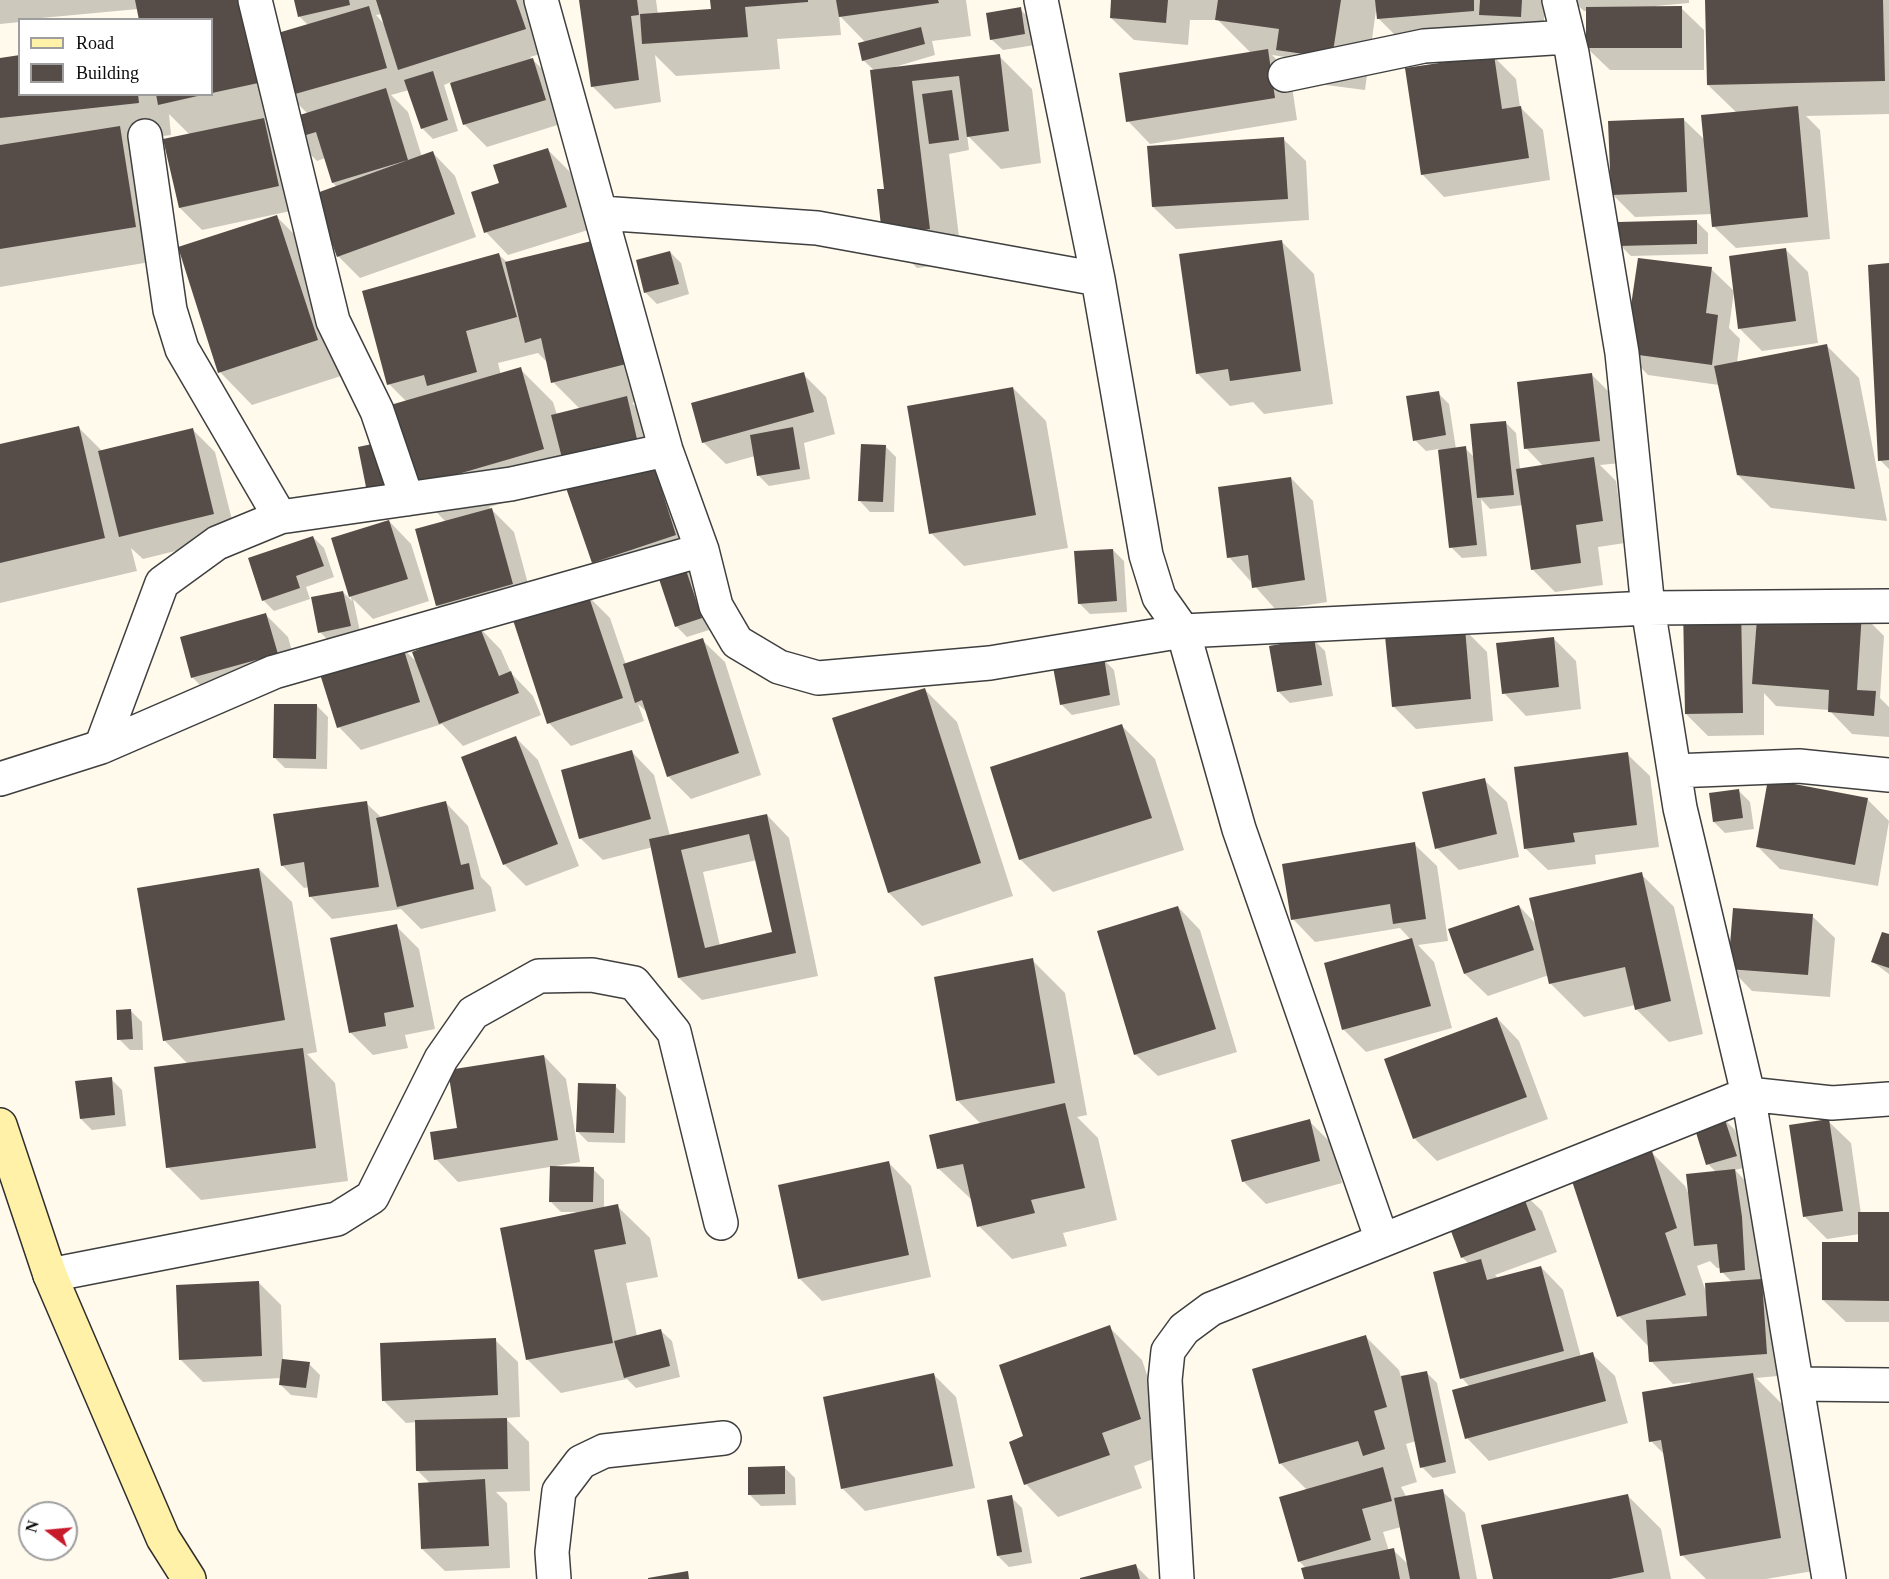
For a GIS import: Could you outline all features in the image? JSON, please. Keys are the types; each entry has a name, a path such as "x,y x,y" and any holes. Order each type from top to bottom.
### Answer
{"main road":[{"path":"0,1125 50,1275 162,1538 189,1579"}],"street":[{"path":"255,0 333,321 377,411 407,500"},
{"path":"541,0 666,450 702,550 716,606 737,642 779,667 818,678 990,663 1183,631 1648,608 1889,606"},
{"path":"1041,0 1098,279 1146,555 1158,597 1183,631 1239,829 1382,1240"},
{"path":"1559,0 1568,37 1622,352 1648,608 1680,808 1748,1094 1829,1579"},
{"path":"1285,75 1424,45 1568,37"},
{"path":"144,135 170,310 182,349 280,517"},
{"path":"601,213 817,228 1098,279"},
{"path":"100,747 162,583 217,543 280,517 511,484 666,450"},
{"path":"0,779 100,747 274,672 702,550"},
{"path":"1674,771 1799,766 1889,776"},
{"path":"50,1275 337,1219 372,1197 441,1059 473,1013 539,976 592,975 634,983 674,1032 721,1223"},
{"path":"1177,1579 1165,1380 1168,1351 1184,1329 1211,1309 1748,1094 1833,1103 1889,1099"},
{"path":"1797,1384 1889,1385"},
{"path":"554,1579 552,1552 559,1491 581,1462 604,1451 724,1438"}],"building":[{"path":"135,0 245,0 263,82 213,93 213,18 139,18"},
{"path":"294,0 349,0 350,5 298,17"},
{"path":"376,0 516,0 526,29 398,70"},
{"path":"579,0 637,0 639,15 631,16 639,80 591,87"},
{"path":"710,0 808,0 808,2 745,7 748,37 642,44 640,14 711,9"},
{"path":"836,0 938,0 939,3 839,17"},
{"path":"1111,0 1168,0 1166,23 1110,18"},
{"path":"1218,0 1341,0 1332,58 1276,50 1279,29 1215,20"},
{"path":"1375,0 1474,0 1474,11 1377,19"},
{"path":"1480,0 1522,0 1521,17 1479,15"},
{"path":"1705,0 1883,0 1885,81 1707,85"},
{"path":"369,6 387,68 288,96 271,35"},
{"path":"1682,6 1682,48 1586,48 1586,7"},
{"path":"1021,7 1025,34 990,40 986,13"},
{"path":"921,27 925,44 862,61 858,43"},
{"path":"1268,49 1275,98 1126,122 1119,73"},
{"path":"1000,54 1009,131 967,137 959,76 912,81 930,229 882,235 877,189 884,189 870,70"},
{"path":"18,55 18,96 138,96 139,103 0,118 0,58"},
{"path":"1494,55 1502,109 1521,106 1529,158 1421,175 1405,68"},
{"path":"533,58 546,100 463,125 450,83"},
{"path":"433,71 448,120 421,129 404,80"},
{"path":"386,88 408,160 332,183 316,132 293,139 287,119"},
{"path":"952,90 959,140 929,144 922,94"},
{"path":"156,96 198,96 158,105"},
{"path":"1798,106 1808,217 1712,227 1701,115"},
{"path":"264,118 279,186 179,208 163,139"},
{"path":"1684,118 1687,192 1611,195 1608,121"},
{"path":"120,126 136,227 0,249 0,145"},
{"path":"1284,137 1288,199 1152,207 1147,146"},
{"path":"548,148 567,207 484,233 471,192 499,183 493,165"},
{"path":"433,151 455,214 337,257 314,194"},
{"path":"277,215 318,340 218,373 178,247"},
{"path":"1697,220 1697,244 1619,246 1618,222"},
{"path":"600,239 630,363 551,383 541,338 525,343 505,262"},
{"path":"1282,240 1301,371 1230,381 1228,369 1196,374 1179,254"},
{"path":"1786,248 1796,321 1738,329 1729,256"},
{"path":"670,251 679,284 644,293 636,260"},
{"path":"499,253 517,317 466,331 477,372 427,386 424,375 387,385 362,291"},
{"path":"1638,258 1712,267 1706,313 1718,315 1712,365 1624,353"},
{"path":"1889,263 1889,460 1878,461 1868,265"},
{"path":"1827,344 1855,489 1737,475 1714,366"},
{"path":"521,367 544,449 410,488 387,406"},
{"path":"804,372 814,412 702,443 691,403"},
{"path":"1592,373 1600,441 1524,449 1517,382"},
{"path":"1013,387 1036,515 929,534 907,406"},
{"path":"1439,391 1446,435 1413,441 1406,396"},
{"path":"627,396 637,439 562,458 551,415"},
{"path":"1506,421 1514,495 1477,498 1470,424"},
{"path":"79,426 105,538 0,563 0,444"},
{"path":"793,427 800,469 757,476 750,435"},
{"path":"193,428 214,514 119,537 98,451"},
{"path":"386,441 397,497 369,502 358,447"},
{"path":"861,444 886,445 883,502 858,501"},
{"path":"1466,446 1477,545 1449,548 1438,450"},
{"path":"1594,457 1603,521 1576,525 1581,563 1531,570 1516,469"},
{"path":"655,469 676,535 592,563 565,485"},
{"path":"1291,477 1305,580 1252,588 1248,555 1227,558 1218,487"},
{"path":"492,508 513,584 436,606 415,529"},
{"path":"389,520 408,579 349,597 331,538"},
{"path":"313,536 324,566 296,576 300,588 262,601 248,558"},
{"path":"1113,549 1117,601 1078,604 1074,551"},
{"path":"684,564 702,618 675,627 657,573"},
{"path":"343,591 351,626 318,633 311,597"},
{"path":"588,594 623,698 547,724 513,620"},
{"path":"1758,605 1862,612 1857,690 1876,691 1874,716 1828,712 1829,690 1752,684"},
{"path":"1683,606 1741,606 1743,713 1685,714"},
{"path":"266,613 278,654 191,678 180,637"},
{"path":"479,625 499,676 511,671 519,693 439,724 412,652"},
{"path":"1465,628 1471,699 1392,707 1385,636"},
{"path":"1554,637 1559,687 1502,694 1496,643"},
{"path":"703,638 739,753 667,777 642,700 635,703 623,664"},
{"path":"1314,638 1322,685 1277,692 1269,646"},
{"path":"403,647 420,702 337,728 320,674"},
{"path":"1104,657 1110,695 1060,705 1053,667"},
{"path":"925,688 981,863 888,893 832,718"},
{"path":"274,704 317,704 316,759 273,758"},
{"path":"1122,724 1152,818 1019,860 990,767"},
{"path":"516,736 558,844 503,865 461,757"},
{"path":"632,750 651,819 579,839 561,770"},
{"path":"1628,752 1637,825 1573,833 1575,842 1524,849 1514,767"},
{"path":"1485,778 1497,834 1435,849 1422,792"},
{"path":"1768,779 1868,798 1855,865 1756,847"},
{"path":"1739,789 1743,818 1713,822 1709,793"},
{"path":"367,801 379,887 309,897 304,862 281,866 273,814"},
{"path":"446,801 461,865 469,863 474,889 397,907 376,818"},
{"path":"767,814 796,953 678,978 649,839","holes":["749,834 772,932 705,948 681,850"]},
{"path":"1415,842 1426,919 1393,924 1390,904 1291,920 1282,864"},
{"path":"259,868 285,1020 163,1041 137,888"},
{"path":"1642,872 1671,1001 1635,1010 1625,967 1549,984 1529,898"},
{"path":"1519,905 1534,950 1464,974 1448,929"},
{"path":"1178,906 1216,1029 1134,1055 1097,931"},
{"path":"1733,908 1813,914 1808,975 1728,969"},
{"path":"397,924 414,1007 384,1013 386,1026 349,1033 330,938"},
{"path":"1882,932 1889,934 1889,968 1871,962"},
{"path":"1412,938 1431,1006 1342,1030 1324,963"},
{"path":"1033,958 1055,1083 956,1101 934,977"},
{"path":"131,1009 133,1039 117,1040 116,1010"},
{"path":"1497,1017 1527,1097 1413,1139 1384,1059"},
{"path":"303,1048 316,1148 166,1168 154,1067"},
{"path":"544,1055 558,1140 434,1160 430,1132 457,1128 448,1070"},
{"path":"112,1077 115,1115 80,1119 75,1081"},
{"path":"578,1083 616,1084 614,1133 576,1132"},
{"path":"1065,1103 1085,1188 1031,1200 1035,1213 977,1227 963,1164 937,1169 929,1135"},
{"path":"1724,1117 1737,1156 1706,1165 1694,1126"},
{"path":"1310,1119 1320,1161 1242,1182 1231,1140"},
{"path":"1829,1119 1843,1211 1803,1217 1789,1125"},
{"path":"1652,1151 1677,1228 1665,1233 1686,1295 1617,1317 1571,1178"},
{"path":"889,1161 909,1255 798,1279 778,1185"},
{"path":"550,1166 594,1167 593,1202 549,1202"},
{"path":"1735,1169 1742,1217 1745,1270 1720,1273 1717,1244 1694,1246 1686,1174"},
{"path":"1520,1187 1536,1230 1461,1258 1445,1215"},
{"path":"618,1204 626,1244 594,1250 613,1343 526,1360 500,1228"},
{"path":"1858,1212 1889,1212 1889,1301 1822,1300 1822,1242 1858,1242"},
{"path":"1481,1259 1487,1280 1541,1266 1564,1351 1460,1379 1433,1272"},
{"path":"1762,1279 1767,1354 1649,1362 1646,1320 1707,1316 1705,1283"},
{"path":"259,1281 262,1356 179,1360 176,1285"},
{"path":"1110,1325 1141,1419 1102,1433 1110,1455 1024,1485 1009,1442 1023,1436 999,1365"},
{"path":"661,1329 670,1366 624,1378 614,1341"},
{"path":"1366,1335 1387,1407 1374,1411 1385,1449 1363,1456 1358,1441 1279,1464 1252,1369"},
{"path":"496,1338 498,1395 382,1401 380,1343"},
{"path":"1593,1352 1606,1401 1465,1439 1452,1390"},
{"path":"282,1359 310,1362 306,1388 279,1385"},
{"path":"1427,1371 1446,1462 1420,1468 1401,1376"},
{"path":"934,1373 953,1466 841,1489 823,1397"},
{"path":"1753,1373 1781,1538 1680,1556 1661,1440 1649,1442 1642,1392"},
{"path":"507,1418 508,1469 416,1471 415,1420"},
{"path":"785,1466 785,1494 748,1495 748,1467"},
{"path":"1383,1467 1392,1501 1362,1509 1371,1540 1298,1562 1279,1497"},
{"path":"485,1479 489,1546 421,1549 418,1483"},
{"path":"1443,1489 1460,1579 1410,1579 1394,1498"},
{"path":"1628,1494 1644,1572 1610,1579 1493,1579 1481,1525"},
{"path":"1012,1495 1022,1552 997,1556 987,1500"},
{"path":"1394,1548 1400,1579 1304,1579 1301,1568"},
{"path":"1136,1564 1140,1579 1080,1579 1080,1578"},
{"path":"688,1571 689,1579 648,1579 648,1578"}]}
